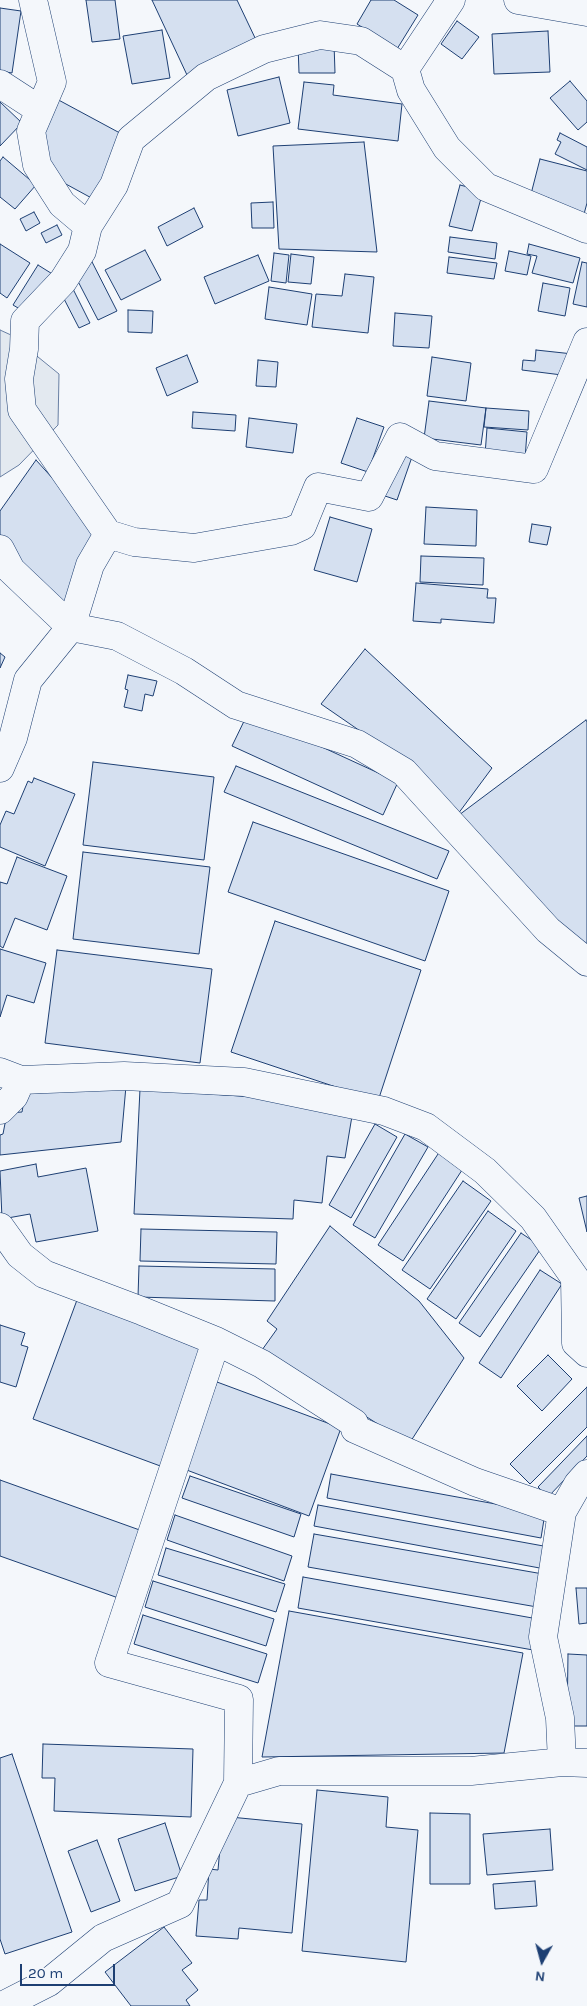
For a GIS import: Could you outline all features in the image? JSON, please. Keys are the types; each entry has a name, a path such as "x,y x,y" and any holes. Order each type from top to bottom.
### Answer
{"street":[{"path":"33,0 52,82 31,132 37,165 62,204 88,226"},
{"path":"405,69 451,0"},
{"path":"518,0 587,12"},
{"path":"587,229 486,187 447,148 411,90 405,69 361,41 320,34 264,49 214,73 130,139 114,185 88,226 82,251 63,281 25,321 24,349 19,379 22,410 108,534 134,542 194,548 291,531 302,526 318,487 369,497 400,437 435,456 534,469 587,342"},
{"path":"0,84 40,110"},
{"path":"0,768 13,738 28,680 71,627 90,565 108,534"},
{"path":"0,549 11,570 71,627 117,636 184,671 236,705 357,744 404,772 548,930 587,962"},
{"path":"0,1110 14,1096 10,1076 124,1076 244,1082 384,1111 426,1127 485,1171 533,1218 575,1278 576,1343 587,1353"},
{"path":"0,1227 20,1255 44,1274 216,1342 262,1364 354,1423 355,1429 475,1482 562,1512"},
{"path":"2,2006 49,1982 103,1938 180,1904 238,1783 239,1699 109,1663 216,1342"},
{"path":"238,1783 279,1771 471,1771 574,1762 560,1718 543,1637 562,1512 578,1484 587,1474"}],"shaded area":[{"path":"0,330 11,335 59,374 58,425 19,465 0,477"}],"building":[{"path":"86,0 115,0 120,39 92,42"},
{"path":"152,0 237,0 257,42 187,75"},
{"path":"371,0 394,0 418,15 397,49 357,24"},
{"path":"0,8 21,11 12,73 0,71"},
{"path":"457,21 479,37 462,59 441,44"},
{"path":"162,30 170,78 132,84 123,36"},
{"path":"548,31 550,72 494,74 492,34"},
{"path":"334,43 335,73 299,73 298,44"},
{"path":"279,77 290,123 238,136 227,90"},
{"path":"570,81 587,101 587,122 578,130 550,98"},
{"path":"304,82 334,85 333,95 402,104 398,141 298,129"},
{"path":"53,97 131,139 97,201 42,171 31,136"},
{"path":"0,102 22,123 0,146"},
{"path":"560,133 587,147 587,170 555,154 561,142 557,140"},
{"path":"364,142 377,252 279,249 273,146"},
{"path":"3,157 36,185 15,209 0,197 0,161"},
{"path":"540,159 587,171 587,203 584,214 547,205 549,198 531,194"},
{"path":"460,185 483,191 472,231 449,226"},
{"path":"273,202 274,228 252,228 251,203"},
{"path":"194,208 203,227 167,246 158,227"},
{"path":"34,212 40,223 26,231 20,219"},
{"path":"57,225 62,235 46,243 41,233"},
{"path":"450,237 497,243 495,259 448,252"},
{"path":"0,244 30,263 7,298 0,293"},
{"path":"529,244 580,258 573,283 532,273 537,256 527,254"},
{"path":"145,250 161,280 121,300 105,270"},
{"path":"509,251 531,256 527,275 505,271"},
{"path":"87,252 117,311 98,320 68,262"},
{"path":"274,253 289,255 286,283 271,281"},
{"path":"291,254 314,257 311,284 288,282"},
{"path":"258,255 269,281 215,304 204,277"},
{"path":"449,257 497,263 494,279 447,273"},
{"path":"582,262 587,263 587,307 573,304"},
{"path":"38,265 54,275 30,315 13,305"},
{"path":"345,274 374,277 368,333 312,327 316,294 342,296"},
{"path":"543,283 570,288 565,316 538,311"},
{"path":"269,287 312,294 307,325 265,319"},
{"path":"73,289 90,323 79,328 62,295"},
{"path":"128,310 153,311 152,333 128,332"},
{"path":"395,313 432,316 429,348 393,346"},
{"path":"536,350 573,354 570,376 522,370 523,360 535,361"},
{"path":"187,355 198,382 167,396 156,368"},
{"path":"432,357 471,363 466,401 427,396"},
{"path":"258,360 278,362 276,387 256,386"},
{"path":"429,401 486,408 481,445 424,438"},
{"path":"486,408 529,411 528,430 484,427"},
{"path":"193,412 236,415 235,431 192,428"},
{"path":"249,418 297,424 293,453 246,447"},
{"path":"357,418 384,427 368,472 341,463"},
{"path":"487,428 527,432 525,459 485,455"},
{"path":"395,448 413,454 397,500 379,494"},
{"path":"36,460 101,532 66,607 21,569 0,537 0,511"},
{"path":"426,507 477,510 476,546 424,544"},
{"path":"330,517 372,529 357,582 314,570"},
{"path":"532,524 551,527 547,545 529,542"},
{"path":"421,556 484,558 483,585 420,582"},
{"path":"416,583 488,589 487,598 496,598 494,623 441,619 441,623 413,621"},
{"path":"365,649 492,768 455,818 379,744 321,704"},
{"path":"0,653 5,657 0,668"},
{"path":"128,675 157,681 153,696 145,694 142,711 124,707 128,690 125,689"},
{"path":"248,713 398,782 383,815 232,746"},
{"path":"586,720 587,722 587,950 455,818"},
{"path":"93,762 214,777 204,860 83,845"},
{"path":"236,766 449,851 437,879 224,792"},
{"path":"34,778 75,794 45,866 0,847 0,825 6,811 14,814 28,781 32,783"},
{"path":"253,822 449,891 425,961 228,892"},
{"path":"83,852 210,867 199,954 73,939"},
{"path":"17,857 67,876 47,930 15,918 3,948 0,946 0,882 7,884"},
{"path":"275,921 421,970 378,1101 231,1052"},
{"path":"0,949 46,963 34,1003 7,995 0,1017"},
{"path":"57,950 212,969 200,1063 45,1043"},
{"path":"126,1086 121,1142 0,1155 0,1135 3,1134 7,1113 22,1112 25,1094"},
{"path":"140,1089 297,1100 352,1116 345,1158 327,1156 322,1203 294,1200 293,1219 134,1214"},
{"path":"375,1124 397,1137 351,1218 329,1205"},
{"path":"405,1134 428,1147 375,1238 353,1225"},
{"path":"440,1151 464,1167 403,1261 378,1245"},
{"path":"36,1164 38,1177 86,1168 98,1231 36,1242 30,1214 2,1219 0,1171"},
{"path":"463,1181 491,1201 430,1289 402,1270"},
{"path":"587,1196 587,1232 579,1198"},
{"path":"488,1211 516,1231 456,1319 427,1299"},
{"path":"330,1226 419,1301 464,1358 409,1444 262,1350 277,1329 267,1321"},
{"path":"141,1229 277,1232 276,1264 140,1261"},
{"path":"521,1233 542,1247 480,1337 459,1323"},
{"path":"139,1266 275,1269 275,1301 138,1297"},
{"path":"540,1270 562,1284 501,1378 479,1363"},
{"path":"77,1300 207,1348 163,1467 33,1419"},
{"path":"0,1325 25,1333 21,1345 28,1347 16,1387 0,1382"},
{"path":"548,1355 572,1379 542,1411 517,1386"},
{"path":"217,1382 341,1428 309,1516 184,1469"},
{"path":"587,1387 587,1427 530,1484 510,1464"},
{"path":"587,1436 587,1456 548,1497 538,1487"},
{"path":"331,1474 545,1513 541,1538 327,1498"},
{"path":"190,1476 301,1514 294,1537 182,1498"},
{"path":"0,1480 148,1533 124,1600 0,1556"},
{"path":"318,1505 549,1547 545,1569 314,1526"},
{"path":"175,1515 292,1556 284,1581 167,1540"},
{"path":"314,1534 543,1574 537,1607 308,1567"},
{"path":"166,1548 285,1584 276,1612 158,1575"},
{"path":"303,1577 538,1619 533,1650 298,1608"},
{"path":"153,1581 274,1619 266,1646 145,1607"},
{"path":"576,1588 587,1588 587,1623 579,1624"},
{"path":"289,1611 523,1653 504,1753 262,1757"},
{"path":"143,1615 267,1654 258,1683 134,1644"},
{"path":"568,1654 587,1655 587,1726 567,1726"},
{"path":"43,1744 193,1749 191,1817 54,1811 55,1778 42,1778"},
{"path":"12,1754 72,1932 5,1954 0,1939 0,1758"},
{"path":"317,1790 388,1797 386,1827 418,1830 406,1962 302,1951"},
{"path":"430,1813 470,1814 470,1884 430,1884"},
{"path":"230,1817 302,1824 292,1933 239,1928 238,1939 196,1936 199,1900 207,1900 209,1869 218,1870 221,1836 228,1836"},
{"path":"165,1823 182,1876 135,1891 118,1839"},
{"path":"550,1829 553,1870 487,1875 483,1834"},
{"path":"97,1840 120,1901 91,1912 68,1851"},
{"path":"535,1881 537,1906 495,1909 493,1884"},
{"path":"164,1927 192,1963 182,1970 198,1990 186,2000 190,2006 131,2006 105,1972"}]}
